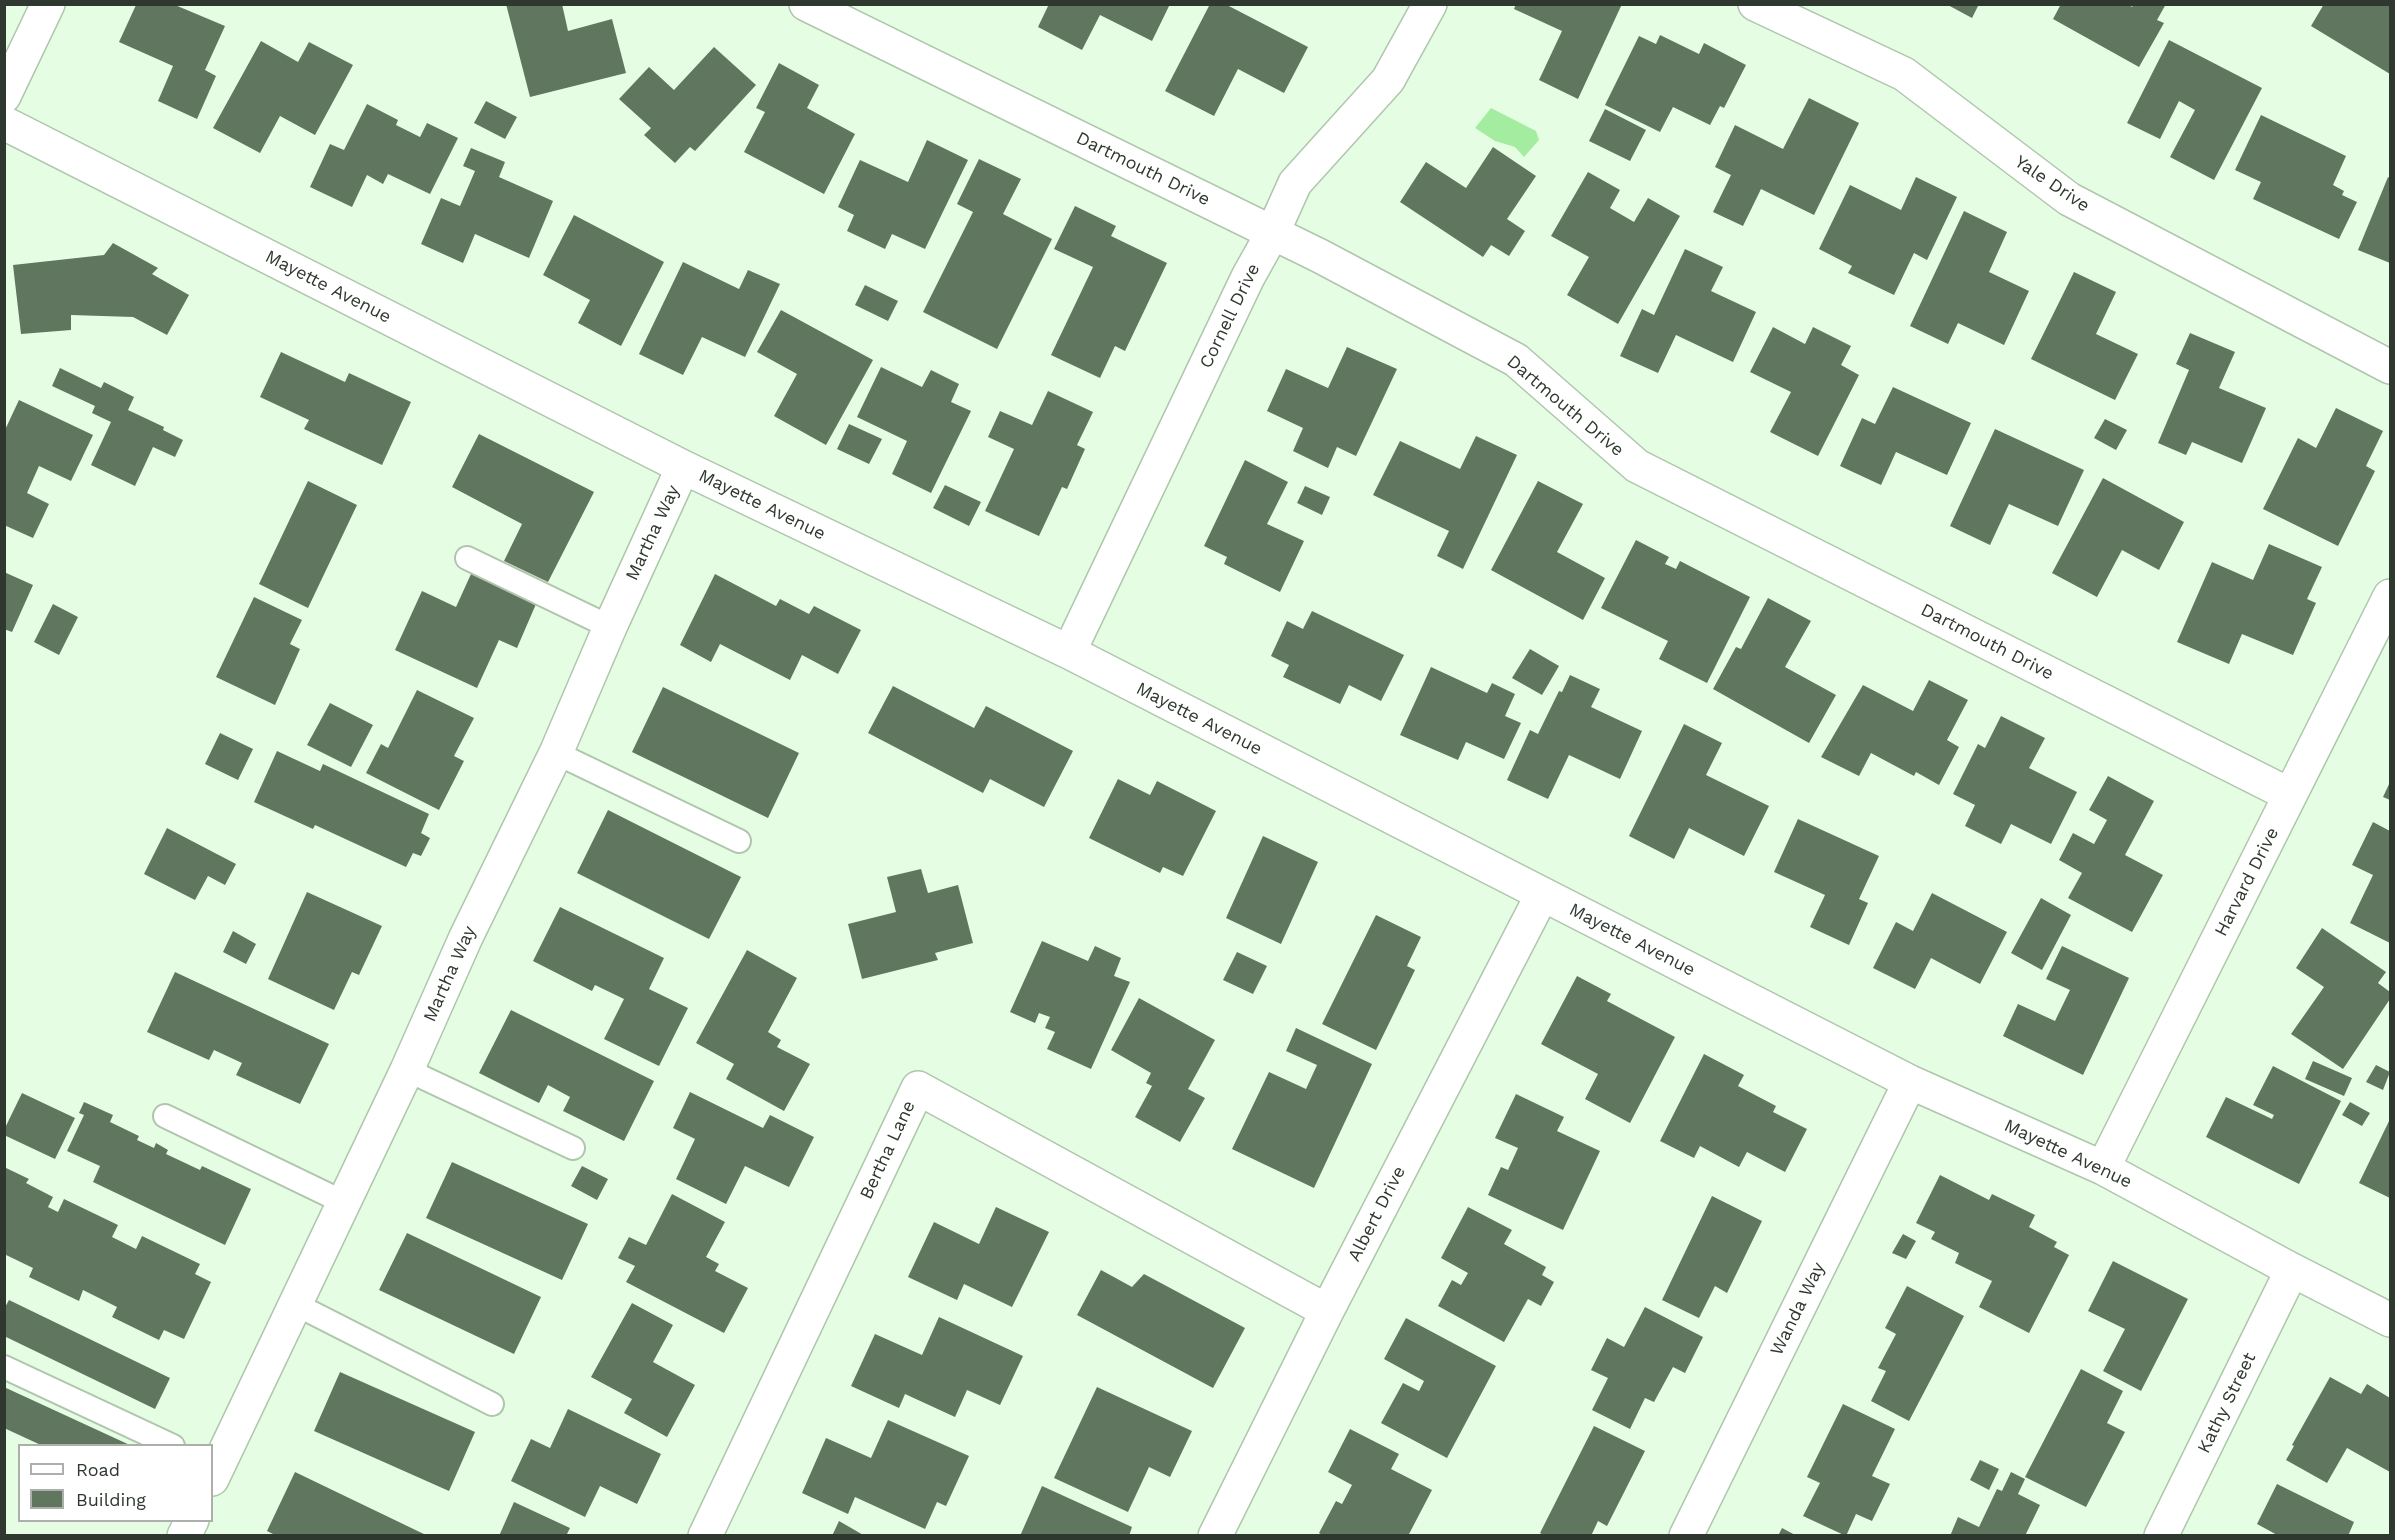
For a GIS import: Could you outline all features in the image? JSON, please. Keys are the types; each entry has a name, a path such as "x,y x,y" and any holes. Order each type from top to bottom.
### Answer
{"street":[{"path":"4,96 48,4"},
{"name":"Dartmouth Drive","path":"806,4 1320,256 1516,360 1637,466 2290,795"},
{"name":"Cornell Drive","path":"1069,652 1248,277 1272,234 1296,183 1388,80 1430,4"},
{"name":"Yale Drive","path":"1755,4 1904,74 2069,199 2391,366"},
{"name":"Mayette Avenue","path":"4,123 683,467 1069,652 1910,1082 2103,1168 2292,1270 2391,1320"},
{"name":"Martha Way","path":"214,1470 296,1304 407,1070 466,937 556,753 683,467"},
{"name":"Harvard Drive","path":"2103,1168 2391,596"},
{"name":"Albert Drive","path":"1215,1536 1542,895"},
{"name":"Wanda Way","path":"1686,1536 1910,1082"},
{"name":"Bertha Lane","path":"705,1536 918,1088 1328,1311"},
{"name":"Kathy Street","path":"2161,1536 2292,1270"},
{"path":"184,1536 191,1522"}],"lane":[{"path":"467,558 610,627"},
{"path":"556,753 739,841"},
{"path":"407,1070 573,1148"},
{"path":"165,1116 343,1202"},
{"path":"296,1304 492,1404"},
{"path":"4,1367 169,1444"}],"shaded area":[{"path":"1491,108 1536,131 1539,140 1524,157 1515,147 1495,141 1475,128"}],"building":[{"path":"506,4 562,4 568,31 612,19 626,73 530,97"},
{"path":"1049,4 1170,4 1152,41 1100,15 1082,50 1038,27"},
{"path":"1210,4 1225,4 1308,47 1284,93 1238,69 1214,116 1165,91"},
{"path":"1516,4 1622,4 1578,99 1539,80 1562,31 1514,9"},
{"path":"1946,4 1979,4 1972,18"},
{"path":"2061,4 2128,4 2132,7 2134,4 2166,4 2157,20 2164,23 2139,67 2053,19"},
{"path":"2324,4 2390,6 2390,74 2311,26"},
{"path":"136,5 175,5 225,26 205,70 216,76 197,119 158,101 173,66 119,42"},
{"path":"1660,35 1699,54 1704,43 1746,65 1724,108 1720,106 1710,125 1673,107 1660,132 1605,105 1639,36 1656,44"},
{"path":"2169,40 2262,88 2214,180 2170,157 2195,110 2179,101 2160,139 2127,123"},
{"path":"261,41 298,62 309,42 353,65 315,135 280,116 260,153 213,128"},
{"path":"714,47 756,85 695,151 690,147 675,163 644,135 651,128 619,99 649,67 674,90"},
{"path":"779,63 819,85 807,108 855,134 824,194 744,152 765,112 756,108"},
{"path":"1809,98 1859,123 1814,215 1761,189 1743,226 1713,212 1731,175 1715,167 1735,125 1783,149"},
{"path":"486,101 517,117 505,139 474,123"},
{"path":"367,104 398,120 396,125 420,137 427,123 458,138 430,194 388,174 383,184 367,175 352,207 310,187 330,144 344,150"},
{"path":"1605,109 1646,130 1630,161 1589,141"},
{"path":"2261,115 2346,156 2333,185 2344,191 2342,195 2357,202 2339,239 2253,199 2261,182 2235,170"},
{"path":"927,140 968,160 925,249 892,234 885,249 847,231 854,215 838,207 860,160 908,182"},
{"path":"1493,147 1536,176 1507,219 1525,231 1509,256 1491,245 1483,257 1400,202 1426,162 1466,188"},
{"path":"471,148 505,162 499,177 553,201 529,258 475,234 463,263 421,244 441,198 460,206 475,171 463,166"},
{"path":"979,159 1021,179 1003,214 1052,239 997,349 923,312 973,212 957,204"},
{"path":"1588,172 1620,190 1610,208 1634,222 1648,198 1680,216 1618,324 1567,295 1589,257 1551,236"},
{"path":"1916,177 1957,197 1927,260 1914,253 1894,295 1848,273 1852,266 1819,249 1850,185 1901,210"},
{"path":"2388,177 2390,178 2390,263 2358,250"},
{"path":"1075,206 1116,226 1111,236 1167,263 1125,351 1115,346 1100,378 1051,355 1093,267 1054,249"},
{"path":"1964,211 2007,232 1989,272 2029,291 2004,345 1958,323 1948,344 1910,326"},
{"path":"574,215 664,262 621,346 578,323 590,300 543,275"},
{"path":"113,243 158,268 152,274 189,295 167,335 133,317 71,315 71,330 21,334 13,265 104,255"},
{"path":"1685,249 1723,267 1711,291 1756,312 1733,362 1676,335 1658,373 1620,356 1642,309 1654,315"},
{"path":"683,262 739,289 748,270 780,284 745,357 702,337 683,375 639,354"},
{"path":"2074,272 2116,292 2096,334 2138,354 2115,400 2031,359"},
{"path":"865,285 898,301 888,321 855,305"},
{"path":"781,310 873,360 826,445 774,416 797,374 757,352"},
{"path":"1773,327 1805,344 1813,327 1851,346 1841,365 1859,375 1818,456 1770,432 1791,392 1750,372"},
{"path":"2190,333 2235,352 2219,388 2266,408 2242,463 2192,442 2186,455 2158,443 2189,370 2176,364"},
{"path":"1347,347 1397,369 1356,456 1337,447 1328,468 1293,451 1303,428 1267,411 1286,369 1328,388"},
{"path":"281,352 345,382 349,373 411,402 382,465 304,429 309,420 260,397"},
{"path":"881,367 922,387 931,370 959,384 951,402 971,411 931,493 892,474 907,441 857,417"},
{"path":"60,368 101,388 104,382 134,397 128,410 164,427 163,430 183,440 175,457 153,447 135,486 91,465 111,422 92,413 95,406 52,386"},
{"path":"1893,387 1971,423 1947,475 1896,452 1881,485 1840,466 1862,418 1875,424"},
{"path":"1048,391 1093,412 1077,445 1085,449 1067,489 1062,487 1039,536 985,511 1014,449 988,437 1000,411 1032,425"},
{"path":"19,400 93,435 71,481 39,466 27,493 49,504 33,538 4,525 4,432"},
{"path":"2336,408 2383,431 2366,466 2375,471 2338,546 2263,509 2298,438 2316,448"},
{"path":"2105,419 2127,430 2116,450 2094,438"},
{"path":"849,424 882,439 869,464 837,449"},
{"path":"1995,429 2084,470 2058,526 2009,504 1990,545 1950,526"},
{"path":"479,434 594,492 548,582 504,561 522,524 452,487"},
{"path":"1476,436 1517,455 1463,569 1437,556 1449,531 1373,495 1400,441 1460,469"},
{"path":"1245,460 1288,482 1267,524 1304,541 1280,592 1224,564 1227,557 1204,546"},
{"path":"2103,478 2184,522 2159,570 2122,550 2097,597 2052,573"},
{"path":"308,481 357,505 308,608 259,584"},
{"path":"1538,481 1583,504 1557,552 1605,578 1583,620 1491,570"},
{"path":"945,485 981,502 969,526 933,508"},
{"path":"1305,486 1330,497 1322,515 1297,503"},
{"path":"1636,540 1669,557 1665,564 1676,569 1680,561 1750,597 1707,683 1659,659 1668,641 1601,608"},
{"path":"2269,544 2322,567 2307,599 2316,603 2293,655 2242,634 2229,664 2177,642 2212,562 2253,580"},
{"path":"4,572 33,585 12,632 4,629"},
{"path":"471,574 536,604 517,648 499,640 477,688 395,650 422,591 456,607"},
{"path":"715,574 776,606 780,599 809,614 814,606 861,630 838,674 802,655 790,680 720,644 711,662 680,645"},
{"path":"254,597 302,620 290,644 300,649 275,705 216,677"},
{"path":"1768,598 1811,621 1785,667 1836,695 1809,743 1713,689 1736,647 1741,649"},
{"path":"53,604 78,617 59,655 34,642"},
{"path":"1312,611 1404,655 1381,701 1349,685 1340,704 1283,677 1289,665 1271,656 1287,621 1303,629"},
{"path":"1530,649 1559,666 1542,695 1512,678"},
{"path":"1431,667 1487,693 1492,683 1515,694 1505,716 1521,723 1504,759 1466,742 1458,760 1400,735"},
{"path":"1570,675 1600,689 1591,707 1642,731 1620,779 1569,755 1548,799 1507,780 1530,730 1538,734 1559,691 1562,692"},
{"path":"1929,680 1968,700 1947,740 1959,747 1939,785 1916,772 1914,776 1871,753 1859,776 1821,757 1863,685 1913,711"},
{"path":"893,686 974,728 986,706 1073,751 1044,807 990,779 983,793 868,733"},
{"path":"663,687 799,753 768,818 632,752"},
{"path":"417,690 474,718 454,756 464,761 439,810 366,773 381,744 388,748"},
{"path":"330,703 373,725 351,767 307,745"},
{"path":"2001,716 2045,738 2029,768 2077,792 2051,844 2011,824 2001,844 1965,826 1975,805 1953,794 1978,744 1985,748"},
{"path":"1684,724 1722,743 1706,775 1769,806 1744,856 1689,828 1674,859 1629,836"},
{"path":"220,733 253,749 238,780 205,764"},
{"path":"277,751 320,771 323,764 429,814 421,833 430,838 421,856 413,853 406,867 315,825 313,829 254,802"},
{"path":"2108,776 2154,801 2125,855 2163,875 2132,932 2068,898 2082,873 2059,860 2073,833 2094,844 2107,820 2089,810"},
{"path":"1118,779 1150,795 1157,781 1216,811 1183,876 1163,867 1160,873 1089,838"},
{"path":"2390,782 2390,800 2383,797"},
{"path":"608,810 741,877 709,939 577,873"},
{"path":"1798,819 1879,856 1859,899 1868,903 1849,945 1810,927 1825,895 1774,872"},
{"path":"2373,822 2390,831 2390,943 2350,923 2373,875 2352,865"},
{"path":"167,828 236,864 225,885 208,876 195,900 144,874"},
{"path":"1263,836 1318,862 1281,944 1226,918"},
{"path":"921,869 928,893 958,885 973,943 935,953 938,960 862,979 848,924 896,912 887,877"},
{"path":"307,892 382,926 359,975 352,972 334,1010 268,979"},
{"path":"1932,893 2007,932 1980,984 1931,958 1915,989 1873,968 1896,922 1913,931"},
{"path":"2041,898 2071,915 2042,970 2011,953"},
{"path":"560,907 664,958 649,989 688,1008 659,1066 604,1039 624,999 595,985 592,991 533,961"},
{"path":"1376,915 1421,937 1407,966 1415,970 1376,1050 1322,1024"},
{"path":"2322,928 2386,972 2378,983 2390,992 2390,999 2343,1069 2291,1034 2324,987 2296,968"},
{"path":"233,931 256,944 246,964 223,952"},
{"path":"1042,941 1088,961 1095,946 1121,958 1114,976 1130,982 1091,1069 1047,1049 1055,1032 1045,1028 1050,1017 1039,1013 1035,1023 1010,1012"},
{"path":"2062,946 2129,978 2083,1075 2003,1036 2018,1004 2055,1021 2070,990 2046,979"},
{"path":"747,950 797,978 768,1032 781,1040 777,1047 810,1064 784,1111 726,1079 734,1064 696,1043"},
{"path":"1237,952 1267,966 1253,994 1223,980"},
{"path":"175,972 329,1044 300,1104 236,1075 242,1063 214,1050 209,1060 147,1032"},
{"path":"1577,976 1611,994 1607,1001 1675,1037 1630,1123 1585,1099 1598,1074 1541,1044"},
{"path":"1139,998 1215,1040 1188,1089 1205,1098 1180,1142 1135,1117 1152,1086 1146,1083 1151,1073 1111,1050"},
{"path":"511,1010 654,1081 624,1141 563,1111 570,1097 548,1085 539,1103 479,1073"},
{"path":"1296,1028 1372,1064 1314,1188 1232,1149 1269,1072 1306,1089 1317,1065 1286,1051"},
{"path":"1704,1054 1744,1075 1738,1086 1776,1106 1773,1112 1807,1129 1785,1172 1747,1152 1739,1167 1700,1146 1694,1158 1660,1141"},
{"path":"2313,1061 2352,1078 2344,1096 2305,1079"},
{"path":"2376,1065 2390,1072 2383,1090 2366,1082"},
{"path":"2273,1066 2341,1101 2299,1184 2206,1137 2226,1097 2272,1119 2274,1115 2253,1105"},
{"path":"690,1092 763,1128 770,1115 814,1137 789,1187 745,1166 726,1204 676,1179 695,1139 673,1128"},
{"path":"22,1093 75,1118 55,1159 4,1135 4,1130"},
{"path":"1516,1094 1564,1117 1557,1131 1600,1151 1563,1230 1488,1195 1501,1167 1508,1170 1518,1148 1495,1138"},
{"path":"84,1102 113,1115 110,1122 139,1136 137,1140 154,1148 156,1143 168,1150 166,1154 200,1170 202,1166 251,1189 225,1245 93,1182 100,1166 67,1151 84,1115 79,1113"},
{"path":"2350,1102 2370,1113 2362,1126 2342,1115"},
{"path":"2390,1119 2390,1198 2359,1183"},
{"path":"452,1162 588,1224 562,1280 426,1218"},
{"path":"582,1166 608,1179 597,1200 571,1186"},
{"path":"4,1167 29,1179 26,1183 53,1197 48,1207 58,1212 64,1199 118,1225 112,1237 136,1249 142,1236 200,1264 195,1274 211,1282 184,1339 164,1330 159,1340 112,1317 117,1307 83,1290 79,1301 29,1277 33,1268 4,1254"},
{"path":"1940,1175 1989,1200 1992,1194 2035,1215 2029,1227 2057,1242 2054,1247 2069,1255 2029,1333 1979,1307 1992,1281 1955,1263 1959,1253 1931,1239 1935,1232 1916,1223"},
{"path":"672,1194 725,1222 706,1257 719,1264 715,1271 748,1288 724,1333 626,1282 635,1266 618,1258 629,1237 646,1245"},
{"path":"1712,1196 1762,1221 1727,1293 1715,1286 1699,1318 1662,1300"},
{"path":"996,1207 1049,1232 1012,1307 964,1284 957,1300 908,1277 934,1222 979,1244"},
{"path":"1468,1207 1512,1230 1504,1244 1546,1267 1542,1275 1554,1282 1541,1306 1528,1299 1504,1342 1438,1306 1452,1280 1461,1285 1468,1273 1441,1258"},
{"path":"407,1233 541,1297 514,1354 379,1290"},
{"path":"1903,1234 1916,1241 1906,1259 1892,1253"},
{"path":"2113,1261 2188,1299 2141,1391 2103,1371 2125,1329 2088,1311"},
{"path":"1101,1270 1132,1287 1144,1274 1245,1328 1213,1388 1077,1315"},
{"path":"1907,1286 1964,1316 1909,1421 1871,1401 1886,1371 1878,1368 1896,1334 1885,1328"},
{"path":"9,1300 170,1378 155,1409 4,1336 4,1309"},
{"path":"632,1303 673,1325 653,1362 695,1385 667,1437 624,1413 632,1399 591,1377"},
{"path":"1645,1307 1703,1337 1685,1373 1673,1367 1654,1402 1645,1398 1630,1429 1592,1410 1608,1378 1591,1370 1607,1338 1624,1347"},
{"path":"939,1317 1023,1356 1000,1405 967,1390 955,1417 905,1394 899,1408 851,1386 875,1334 922,1355"},
{"path":"1406,1318 1496,1366 1447,1458 1381,1423 1403,1383 1419,1391 1424,1381 1384,1359"},
{"path":"2081,1369 2123,1391 2107,1423 2125,1432 2086,1507 2025,1477"},
{"path":"340,1372 475,1432 449,1491 314,1431"},
{"path":"2330,1377 2361,1394 2367,1384 2390,1398 2390,1472 2347,1448 2327,1483 2286,1460"},
{"path":"4,1387 128,1444 39,1444 4,1428"},
{"path":"1097,1387 1192,1431 1170,1477 1149,1467 1128,1512 1054,1478"},
{"path":"1843,1404 1895,1429 1872,1476 1890,1484 1872,1521 1856,1514 1846,1536 1803,1516 1820,1483 1807,1477"},
{"path":"568,1409 661,1454 637,1504 600,1486 585,1517 511,1481 531,1439 550,1448"},
{"path":"888,1420 969,1456 946,1506 937,1502 925,1529 855,1497 848,1514 802,1493 826,1438 871,1458"},
{"path":"1594,1426 1645,1451 1607,1526 1598,1521 1591,1536 1545,1536 1540,1533"},
{"path":"1350,1429 1399,1454 1391,1469 1432,1490 1408,1536 1324,1536 1319,1533 1336,1501 1342,1504 1352,1485 1328,1472"},
{"path":"1980,1460 1999,1469 1989,1490 1970,1480"},
{"path":"295,1472 428,1536 277,1536 267,1531"},
{"path":"2011,1472 2025,1479 2018,1494 2040,1505 2025,1536 1950,1536 1958,1517 1979,1527 1997,1489 2002,1491"},
{"path":"2277,1484 2354,1522 2348,1536 2279,1536 2257,1524"},
{"path":"1042,1486 1132,1527 1129,1536 1020,1536"},
{"path":"514,1502 570,1528 566,1536 499,1536"},
{"path":"839,1521 865,1536 832,1536"},
{"path":"1782,1528 1797,1536 1778,1536"}]}
